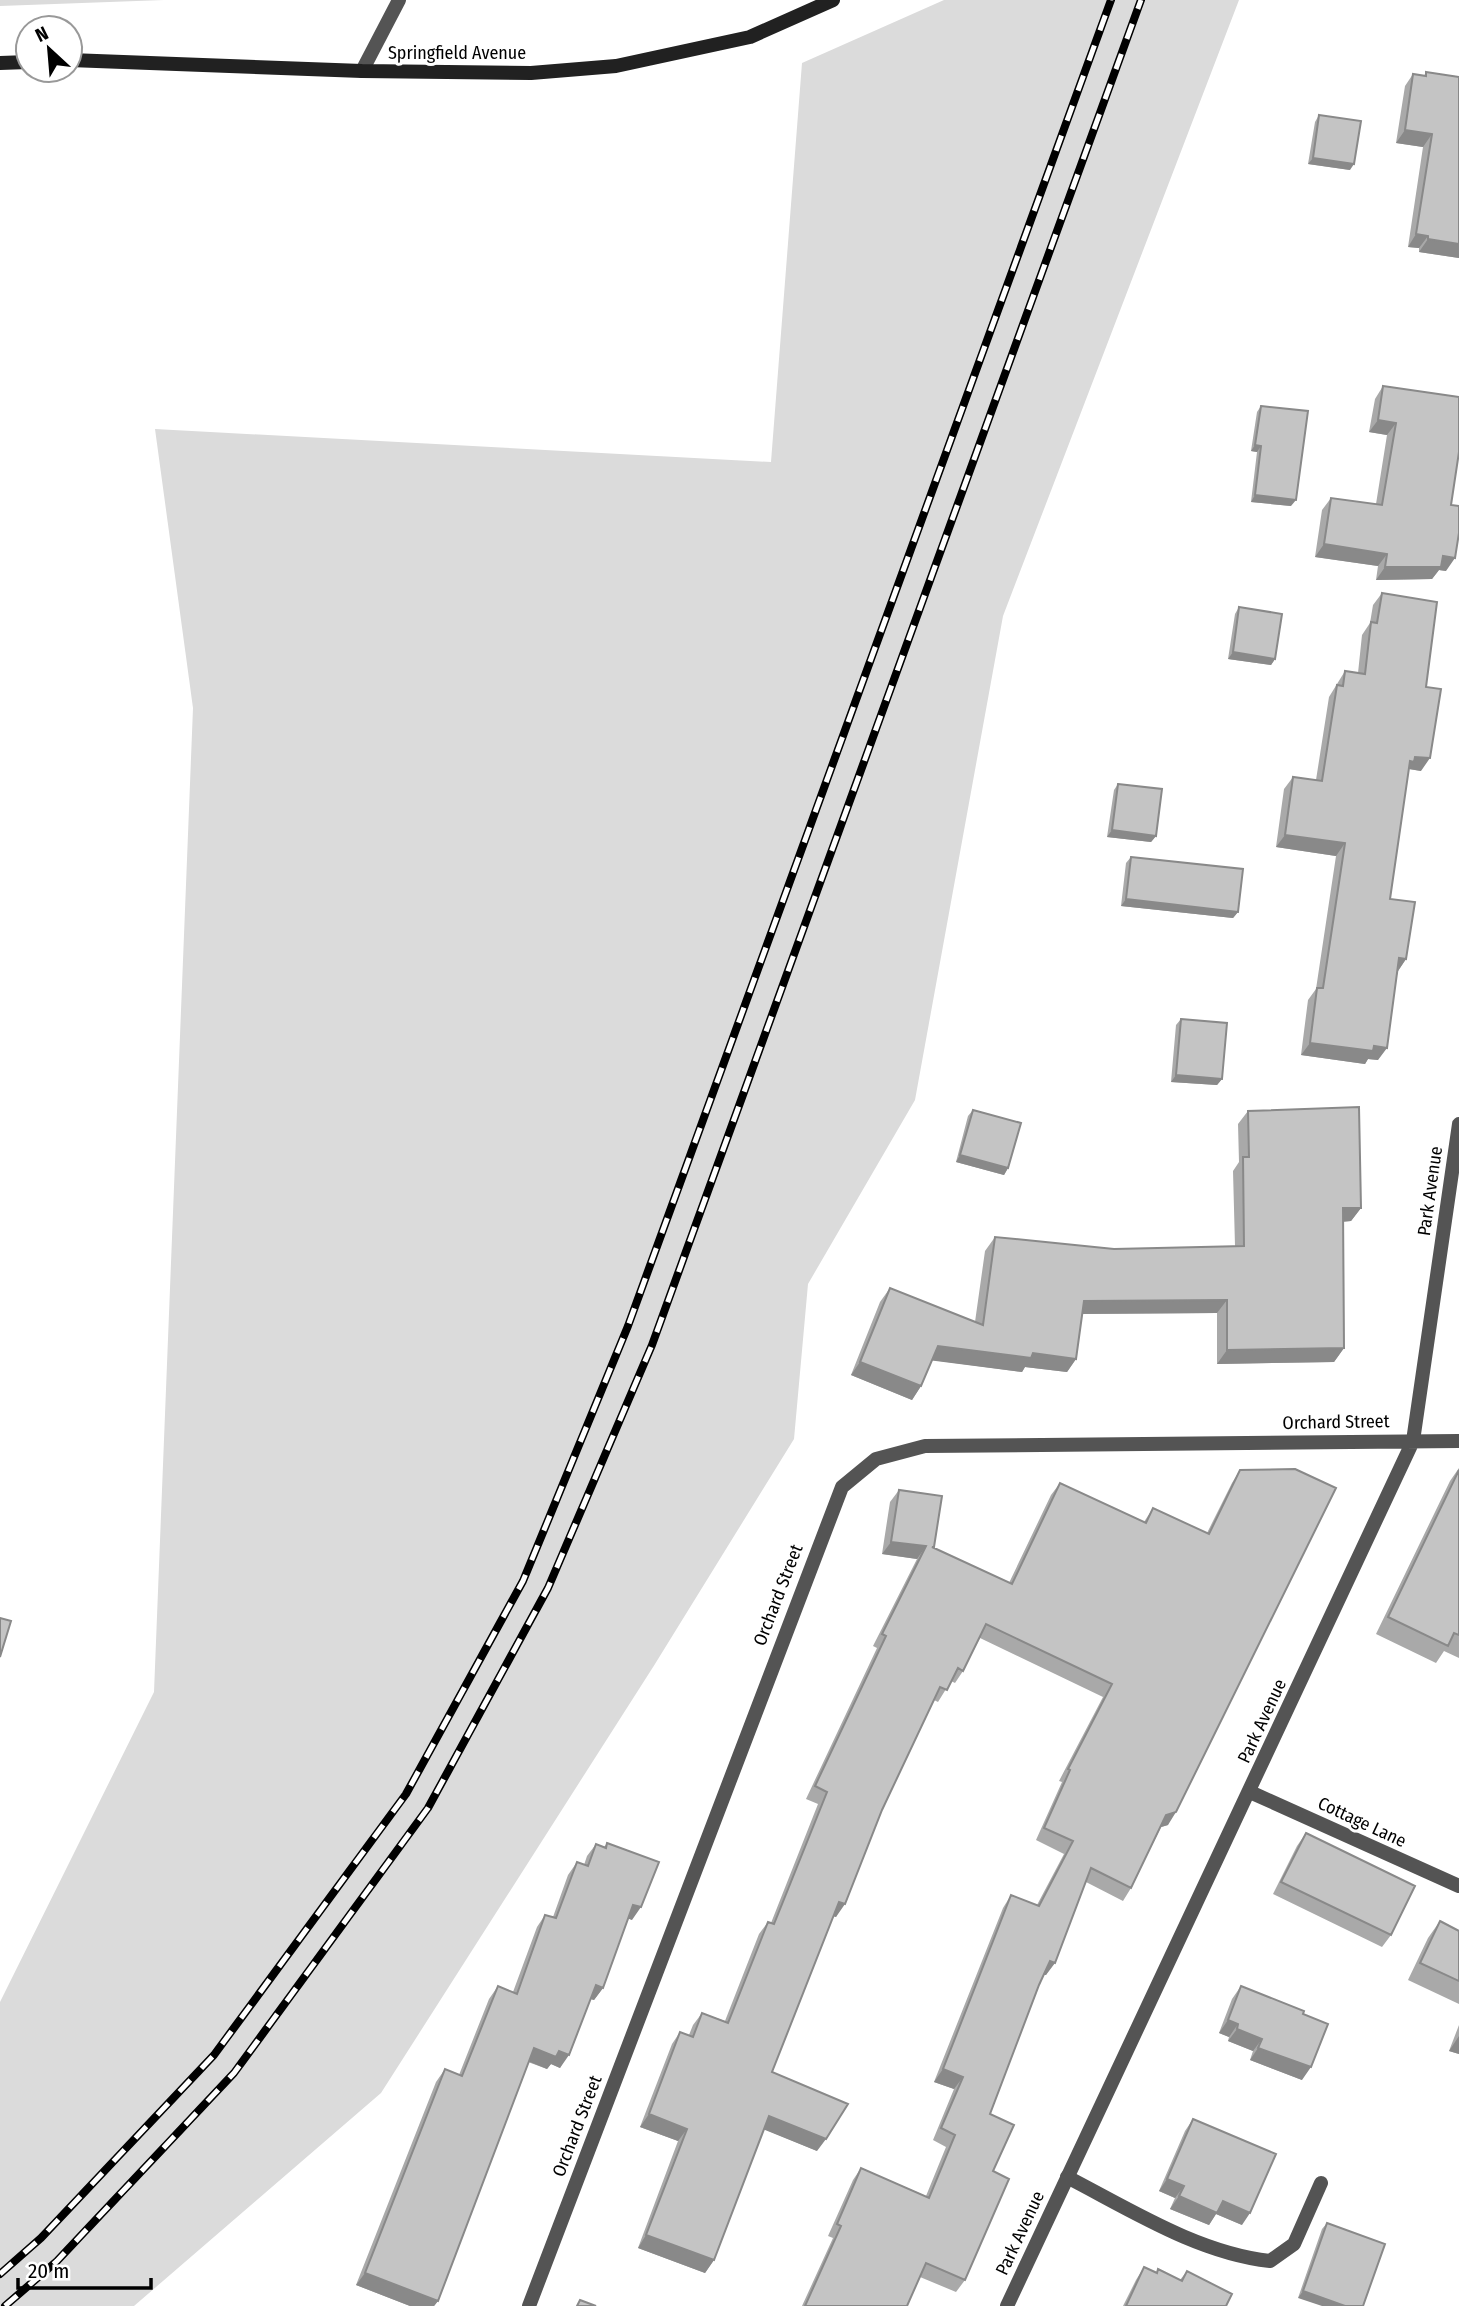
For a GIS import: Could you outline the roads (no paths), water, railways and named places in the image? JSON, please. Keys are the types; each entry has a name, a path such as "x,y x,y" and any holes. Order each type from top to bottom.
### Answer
{"main road":[{"name":"Springfield Avenue","path":"84,61 362,71 531,73 615,66 750,37 833,0"}],"street":[{"path":"362,71 399,0"},
{"name":"Park Avenue","path":"1007,2306 1413,1440 1459,1124"},
{"name":"Orchard Street","path":"529,2306 842,1487 876,1459 925,1446 1459,1441"},
{"name":"Cottage Lane","path":"1250,1792 1459,1886"},
{"path":"1068,2177 1207,2246 1243,2258 1270,2262 1294,2244 1321,2183"}],"railway":[{"path":"0,2274 41,2238 214,2055 406,1794 523,1581 628,1326 1111,0"},
{"path":"5,2306 57,2261 234,2073 428,1808 548,1588 652,1345 1141,0"}]}
